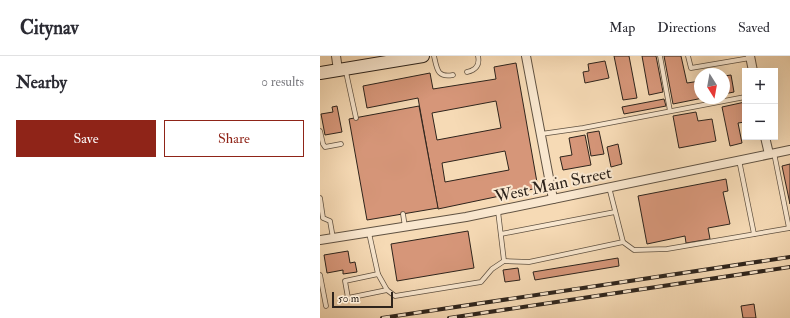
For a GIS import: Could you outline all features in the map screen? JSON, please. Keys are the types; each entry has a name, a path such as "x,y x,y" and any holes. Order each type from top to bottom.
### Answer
{"main road":[{"path":"320,73 391,59 421,56"}],"street":[{"path":"336,56 338,70"},
{"path":"526,56 553,199"},
{"path":"750,57 752,68"},
{"path":"766,140 771,153"},
{"name":"West Main Street","path":"320,240 498,211 790,150"}],"lane":[{"path":"434,56 438,72 445,76 453,75"},
{"path":"467,72 475,70 478,67 478,56"},
{"path":"660,56 670,111"},
{"path":"688,56 691,68 750,57"},
{"path":"338,70 343,70 346,72 356,118"},
{"path":"541,134 583,128 742,99"},
{"path":"320,131 325,147 341,144"},
{"path":"609,187 623,242 634,250 667,249 790,228 771,153"},
{"path":"739,160 754,234"},
{"path":"320,198 323,218 330,221 334,238"},
{"path":"498,211 504,261"},
{"path":"501,234 616,212"},
{"path":"403,214 405,227"},
{"path":"369,233 378,274 387,290 396,296 481,282 492,268 504,261 529,262 623,242"},
{"path":"378,274 345,281 348,298 387,290"},
{"path":"320,275 326,306"}],"building":[{"path":"614,56 629,56 637,98 623,100"},
{"path":"642,56 656,56 663,92 649,95"},
{"path":"664,56 681,56 687,83 694,82 694,100 673,104"},
{"path":"605,61 609,78 585,83 583,72 589,71 588,64"},
{"path":"516,63 538,188 438,209 418,98 367,108 363,86 430,73 433,89 496,79 494,67","holes":["496,101 501,128 437,140 432,113","505,151 509,170 445,182 442,163"]},
{"path":"730,75 734,92 730,93"},
{"path":"664,99 666,106 624,114 622,107"},
{"path":"742,103 742,122 738,123 742,143 730,146 722,107"},
{"path":"337,106 342,132 325,135 321,114 333,112 332,107"},
{"path":"419,106 438,208 367,220 349,119"},
{"path":"696,112 698,121 712,119 716,141 679,148 673,116"},
{"path":"599,131 604,154 591,156 587,133"},
{"path":"585,135 591,165 563,170 560,157 572,155 569,138"},
{"path":"618,144 622,164 611,167 607,147"},
{"path":"790,164 790,204 782,166"},
{"path":"726,179 728,191 723,192 730,224 708,228 710,239 686,243 685,236 647,244 638,196"},
{"path":"468,231 474,268 397,281 391,244"},
{"path":"348,251 350,263 355,262 357,272 343,274 343,270 327,273 324,255"},
{"path":"618,258 619,266 535,280 533,272"},
{"path":"518,268 520,280 505,282 503,270"},
{"path":"754,304 756,318 743,318 741,306"}],"railway":[{"path":"382,318 790,257"},
{"path":"449,318 790,267"}]}
